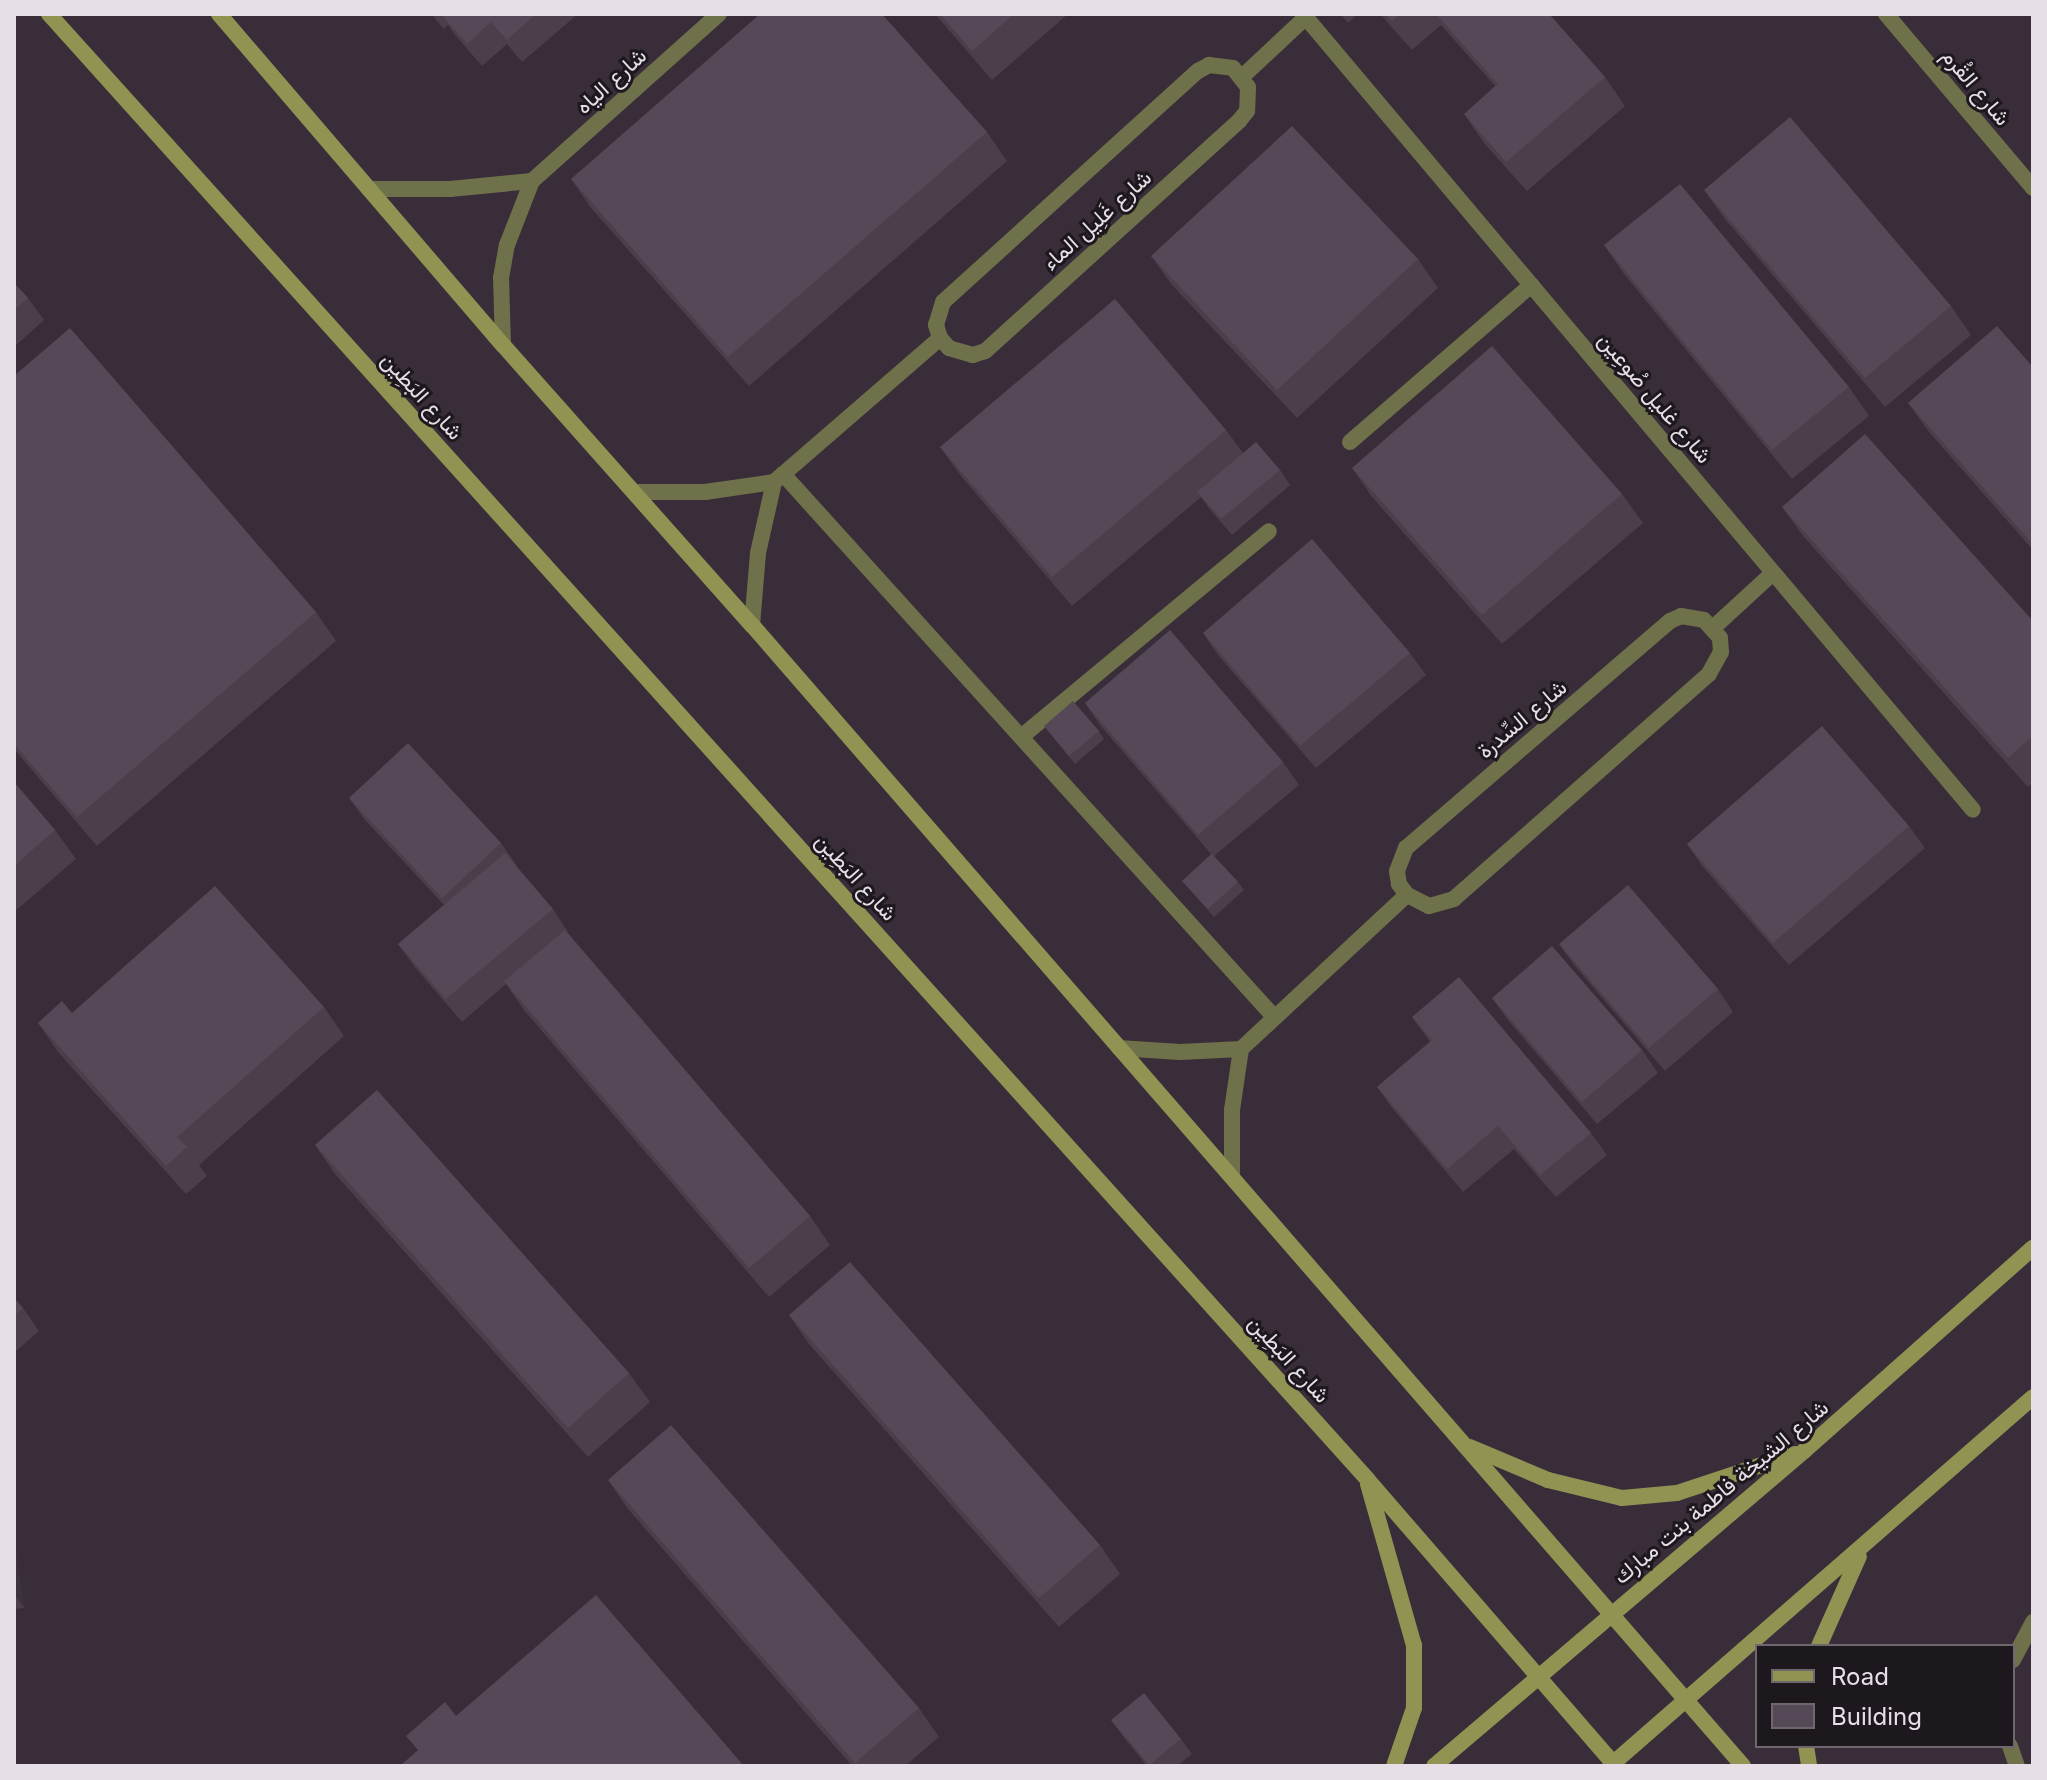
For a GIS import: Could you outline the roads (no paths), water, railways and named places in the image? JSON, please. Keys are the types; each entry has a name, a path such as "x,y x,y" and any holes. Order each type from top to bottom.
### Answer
{"main road":[{"path":"219,14 503,345 752,625 1743,1766"},
{"name":"شارع البَطِين","path":"53,17 1367,1479 1613,1765"},
{"name":"شارع الشيخة فاطمة بنت مبارك","path":"1434,1766 1804,1451 2033,1248"},
{"path":"1613,1765 2033,1397"},
{"path":"1464,1445 1548,1480 1597,1495 1622,1498 1677,1493 1804,1451"},
{"path":"1367,1479 1414,1645 1414,1708 1394,1766"},
{"path":"1820,1644 1863,1548"}],"street":[{"name":"شارع الياه","path":"503,345 501,278 507,245 532,181 719,14"},
{"name":"شارع القُرم","path":"1886,14 2033,188"},
{"path":"1243,76 1304,16"},
{"name":"شارع غليل صُوعِين","path":"1304,16 1973,810"},
{"name":"شارع غَلِيل الماء","path":"1222,65 1243,76 1250,99 1239,121 985,351 961,353 940,338 936,325 943,302 1198,71 1222,65"},
{"path":"369,189 450,189 532,181"},
{"path":"1350,442 1531,285"},
{"path":"635,492 705,492 778,478 940,338"},
{"path":"752,625 758,553 778,478"},
{"path":"778,478 1021,737 1275,1018"},
{"path":"1021,737 1269,531"},
{"path":"1232,1177 1232,1110 1241,1049 1407,895 1429,906 1454,899 1709,674 1721,652 1714,627 1773,573"},
{"name":"شارع السِّدرة","path":"1407,895 1397,871 1399,858 1415,839 1670,621 1693,616 1714,627"},
{"path":"1119,1048 1180,1052 1241,1049"},
{"path":"2015,1656 2033,1622"}]}
